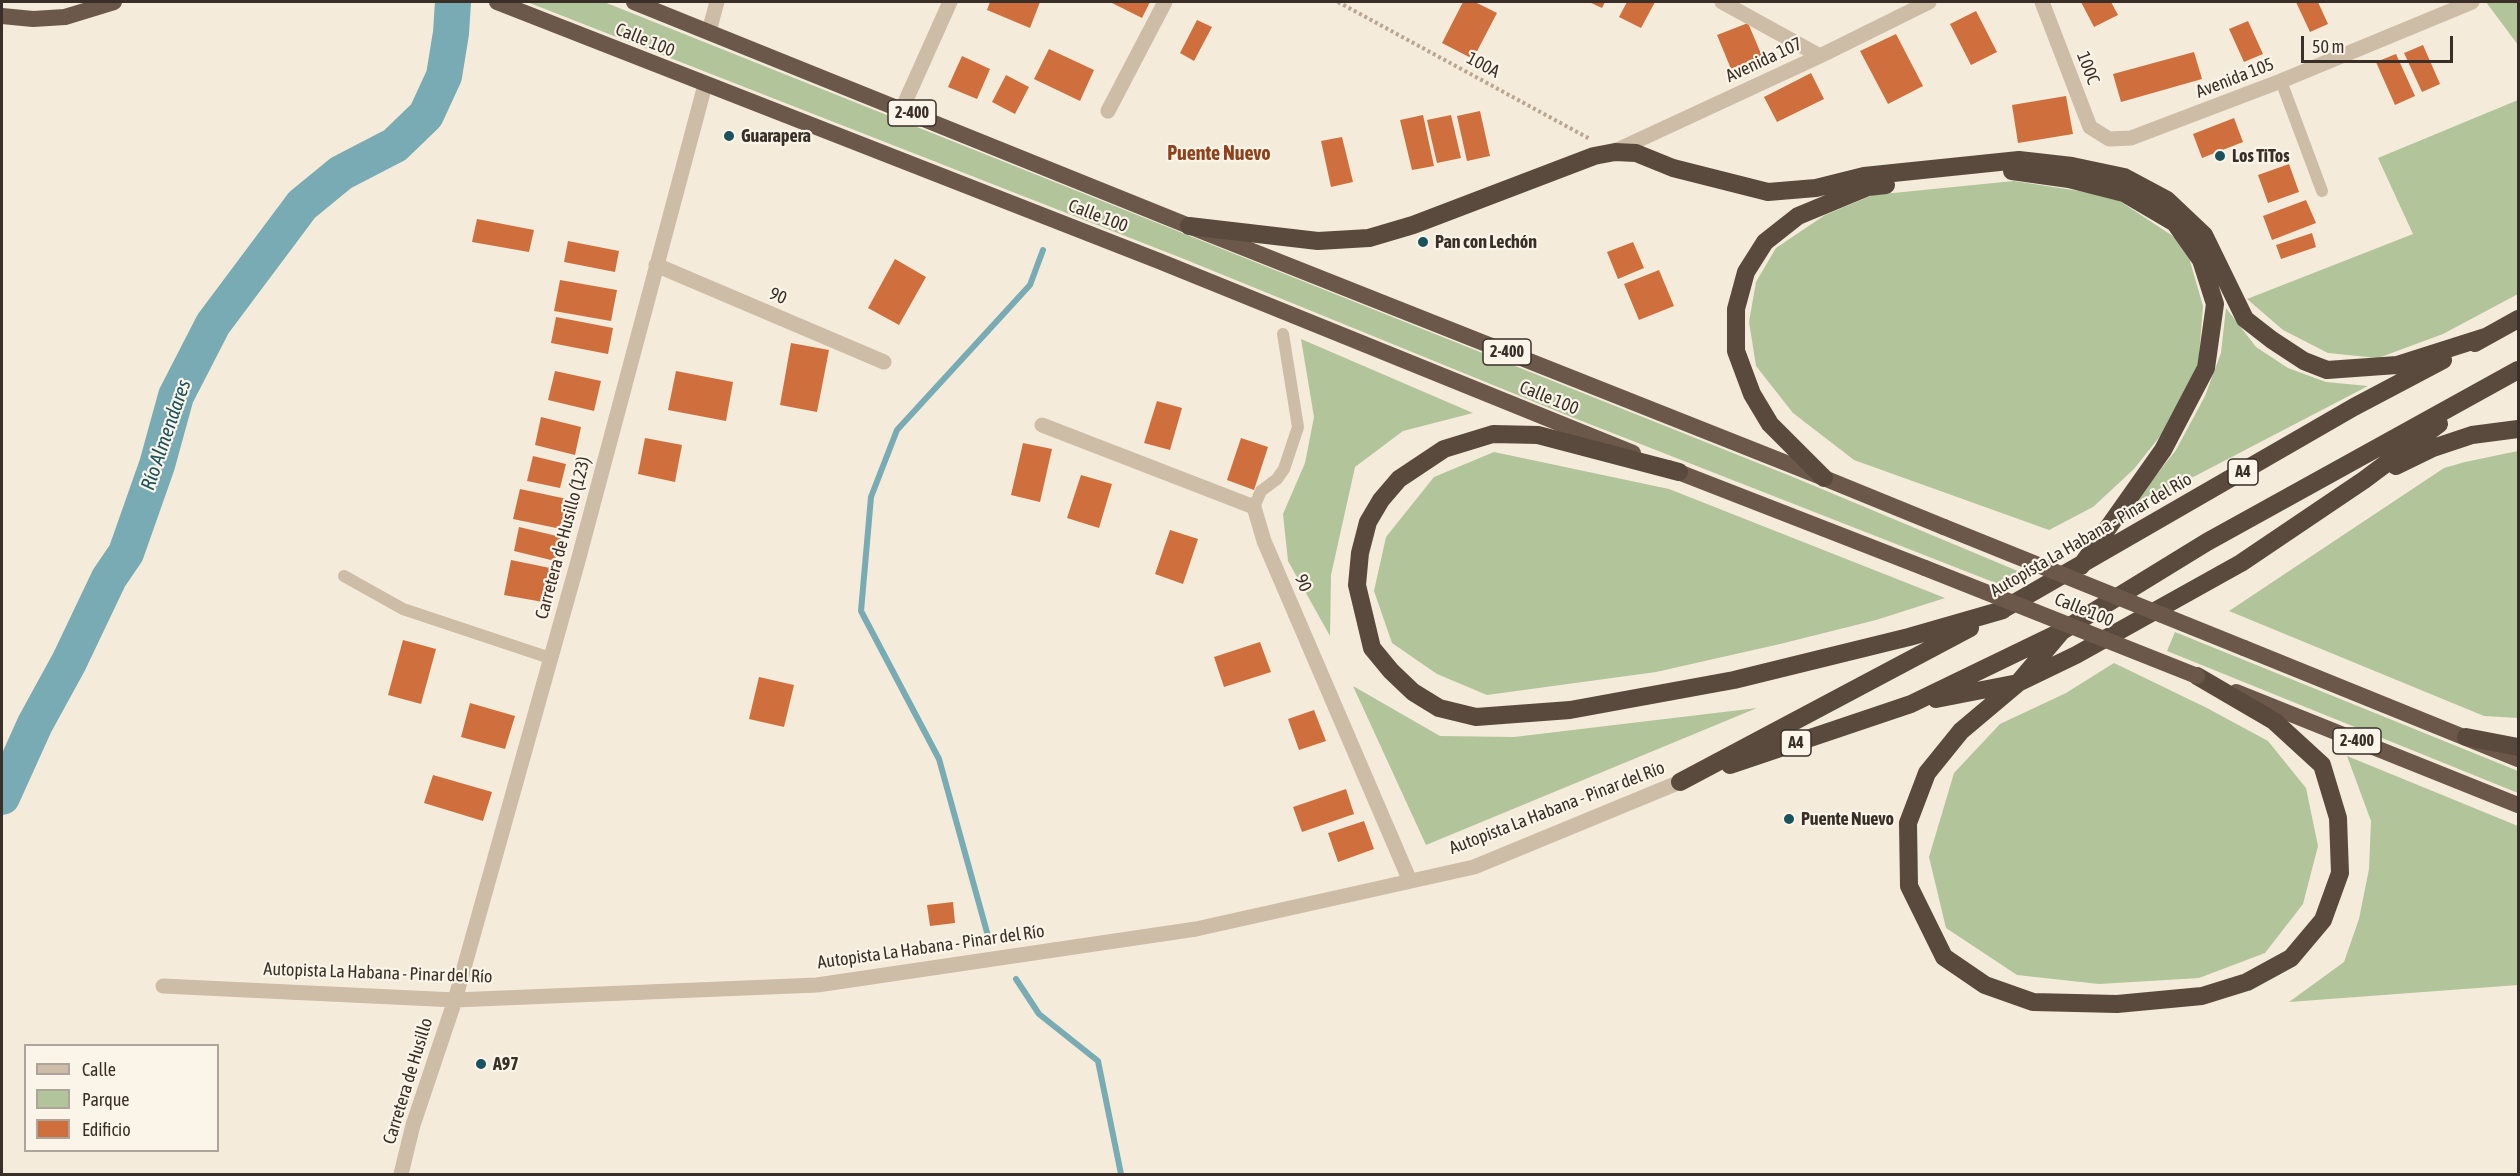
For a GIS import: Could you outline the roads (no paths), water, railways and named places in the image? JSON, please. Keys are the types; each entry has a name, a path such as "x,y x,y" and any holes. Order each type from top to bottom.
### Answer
{"highway":[{"path":"2,16 43,14 87,2"},
{"path":"2,16 33,19 64,17 114,2"},
{"name":"Calle 100","path":"497,2 1168,264 1679,472 2518,805"},
{"name":"Calle 100","path":"634,2 1189,226 1824,477 2518,759"},
{"path":"1189,226 1318,241 1369,238 1413,225 1594,156 1615,152 1636,153 1673,168 1768,192 1816,188 1864,176 2019,160 2072,166 2124,177 2167,200 2204,235 2245,319 2271,340 2304,361 2327,370 2397,365 2485,337"},
{"path":"1824,477 1770,424 1752,394 1736,351 1736,309 1746,272 1765,242 1798,216 1868,187 2011,171 2069,180 2124,193 2175,223 2201,260 2215,304 2206,368 2163,450 2081,566"},
{"name":"Autopista La Habana - Pinar del Río","path":"1680,782 2003,610 2354,407 2518,319"},
{"name":"Autopista La Habana - Pinar del Río","path":"1680,782 1911,704 2062,631 2207,542 2518,370"},
{"name":"A4","path":"1911,704 2018,683 2076,655 2241,563 2364,480 2489,385"},
{"path":"2364,480 2443,445 2472,435 2518,429"},
{"path":"1679,472 1538,435 1492,434 1444,448 1399,479 1381,500 1368,522 1360,554 1357,585 1372,648 1413,692 1439,708 1476,717 1570,710 1734,680 1909,637 2003,610"},
{"path":"2062,631 2018,683 1961,731 1927,773 1908,823 1908,886 1944,957 1985,985 2032,1002 2117,1004 2202,996 2247,982 2291,958 2323,920 2340,873 2338,818 2322,765 2274,721 2197,676"},
{"path":"2466,737 2518,747"}],"street":[{"path":"709,31 717,2"},
{"path":"902,109 950,2"},
{"path":"1108,111 1165,2"},
{"path":"1722,2 1820,56"},
{"name":"Avenida 107","path":"1615,152 1929,2"},
{"name":"100C","path":"2042,2 2090,127 2109,140"},
{"name":"Avenida 105","path":"2109,140 2131,138 2281,81 2472,2"},
{"name":"Carretera de Husillo (123)","path":"454,1000 550,658 705,85"},
{"name":"90","path":"656,265 884,362"},
{"path":"1042,425 1254,507"},
{"name":"90","path":"1254,507 1264,541 1410,881"},
{"name":"Autopista La Habana - Pinar del Río","path":"163,986 454,1000 817,985 1196,929 1474,867 1680,782"},
{"name":"Carretera de Husillo","path":"401,1174 413,1125 454,1000"}],"lane":[{"path":"2281,81 2322,191"},
{"path":"1254,507 1261,491 1277,479 1284,469 1298,427 1283,334"},
{"path":"344,576 403,609 550,658"}],"waterway":[{"name":"Río Almendares","path":"2,797 35,724 69,662 109,578 126,553 157,465 176,396 213,324 302,205 341,173 395,145 426,115 444,76 453,2"},
{"path":"988,936 939,759 861,611 871,497 897,430 1030,285 1043,250"},
{"path":"1016,979 1039,1014 1098,1061 1121,1174"}],"place":[{"name":"Guarapera","path":"729,136"},
{"name":"Los TiTos","path":"2220,156"},
{"name":"Pan con Lechón","path":"1423,242"},
{"name":"Puente Nuevo","path":"1789,819"},
{"name":"A97","path":"481,1064"}],"district":[{"name":"Puente Nuevo","path":"1219,154"}]}
